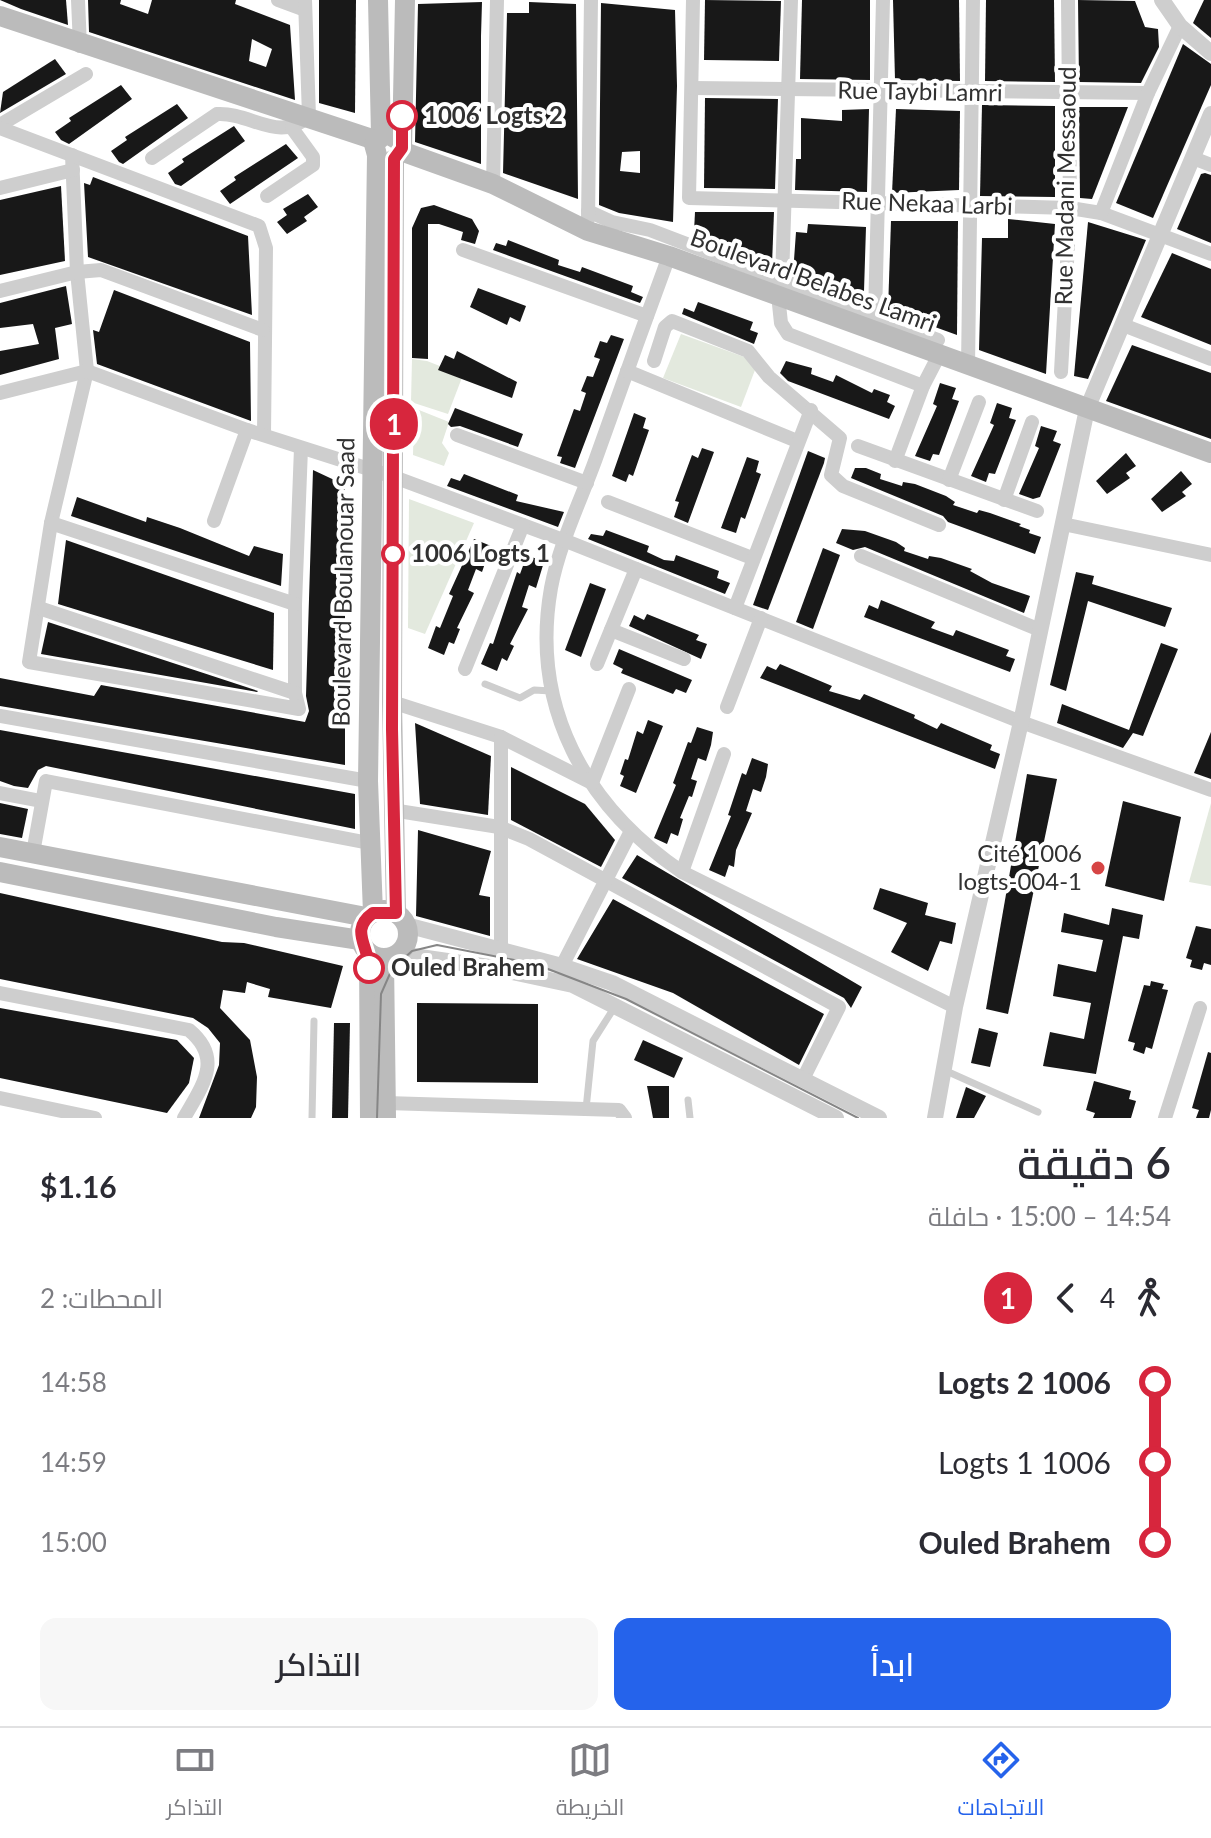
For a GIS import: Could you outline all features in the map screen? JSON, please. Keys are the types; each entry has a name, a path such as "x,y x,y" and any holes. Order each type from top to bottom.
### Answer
{"main road":[{"path":"378,0 388,147"},
{"path":"388,147 405,0"},
{"name":"Boulevard Belabes Lamri","path":"0,16 300,122 388,147 493,184 669,256 780,287 939,347 968,366 1211,453"},
{"name":"Boulevard Boulanouar Saad","path":"388,147 394,477 392,810 401,919 407,941 378,952 362,924 370,915 370,472 388,147"},
{"path":"0,847 401,919"},
{"path":"0,872 276,927 378,952"},
{"path":"378,952 386,1110"},
{"path":"370,1118 378,952"}],"street":[{"path":"78,0 80,46"},
{"path":"267,196 313,165 300,122 305,5 278,0"},
{"path":"493,184 497,0"},
{"path":"591,0 588,221 875,316 939,347 895,461"},
{"path":"692,88 693,0"},
{"path":"791,0 781,323 788,334 923,386"},
{"path":"875,316 883,0"},
{"path":"968,366 973,0"},
{"name":"Rue Madani Messaoud","path":"1061,372 1070,208 1068,0"},
{"path":"1162,0 1180,26 1211,53"},
{"path":"1101,213 1148,93 1180,26"},
{"path":"0,127 86,74"},
{"name":"Rue Taybi Lamri","path":"692,88 882,93 1148,93"},
{"name":"Rue Nekaa Larbi","path":"692,88 689,198 1070,208 1101,213 1211,254"},
{"path":"152,158 217,114 277,129 300,122"},
{"path":"935,1118 955,1007 1021,722 1087,409 1211,114"},
{"path":"0,127 72,163 259,226 266,248 264,434"},
{"path":"1193,158 1211,165"},
{"path":"0,188 72,163"},
{"path":"72,163 77,272 87,371 51,523 29,662 299,709 295,693 295,604 301,448"},
{"path":"463,250 647,316"},
{"path":"669,256 551,585 548,613 551,691 559,722 573,755 630,833 682,872 955,1007"},
{"path":"0,291 77,272 101,270 263,330"},
{"path":"654,361 665,327 672,321 748,351 769,377 840,438 831,475 843,486 939,525"},
{"path":"1123,325 1211,359"},
{"path":"0,393 87,371 247,430 370,472 394,477 566,541 1021,722 1211,790"},
{"path":"627,371 797,441"},
{"path":"949,480 979,402"},
{"path":"735,608 811,410"},
{"path":"1004,500 1032,422"},
{"path":"214,521 247,430"},
{"path":"457,435 587,483"},
{"path":"858,446 1037,511"},
{"path":"608,502 752,558"},
{"path":"51,523 295,604"},
{"path":"1063,524 1211,555"},
{"path":"465,669 523,525"},
{"path":"861,556 1040,630"},
{"path":"597,664 636,569"},
{"path":"39,608 295,693"},
{"path":"727,707 761,618"},
{"path":"611,630 684,659"},
{"path":"592,783 629,689"},
{"path":"392,702 501,737 592,783"},
{"path":"0,716 368,781"},
{"path":"501,737 501,949"},
{"path":"682,872 724,754"},
{"path":"33,853 46,781 369,843"},
{"path":"0,793 41,801"},
{"path":"392,810 499,827 607,879 839,1007 803,1079"},
{"path":"562,966 630,833"},
{"path":"401,919 562,966 624,989 879,1118"},
{"path":"378,952 531,974 573,985 836,1118"},
{"path":"0,993 189,1030 203,1042 209,1061 203,1084 184,1118"},
{"path":"1165,1118 1200,1008"},
{"path":"0,1098 95,1118"},
{"path":"386,1110 619,1110 625,1118"}],"lane":[{"path":"485,684 520,698 534,690 551,691"},
{"path":"586,1109 593,1041 615,1006"},
{"path":"312,1118 314,1021"},
{"path":"942,1069 1038,1112"},
{"path":"688,1100 690,1118"}],"shaded area":[{"path":"681,334 758,362 741,407 663,378"},
{"path":"412,359 427,361 463,375 448,414 411,402"},
{"path":"414,408 449,422 442,443 449,453 444,466 413,455"},
{"path":"409,499 474,523 425,634 408,628"},
{"path":"1211,803 1211,886 1189,882"}],"building":[{"path":"0,0 66,0 68,25 21,9"},
{"path":"88,0 121,0 120,4 148,14 152,0 236,0 235,4 290,25 295,100 89,32","holes":["252,39 272,49 266,67 249,61"]},
{"path":"319,0 356,0 355,113 319,103"},
{"path":"705,0 781,1 779,61 704,60"},
{"path":"802,0 870,0 870,80 800,79"},
{"path":"893,0 959,0 960,81 895,80"},
{"path":"986,0 1054,0 1055,82 985,81"},
{"path":"1078,0 1135,1 1145,27 1158,29 1159,47 1141,83 1079,82"},
{"path":"1204,0 1211,0 1211,38 1193,23"},
{"path":"482,2 481,164 415,142 418,4"},
{"path":"529,2 576,4 578,199 503,173 507,13 529,13"},
{"path":"601,3 675,10 677,86 673,222 619,213 599,205","holes":["640,151 640,173 620,171 622,152"]},
{"path":"1183,44 1211,64 1211,85 1153,218 1116,203"},
{"path":"55,59 66,74 0,113 3,92"},
{"path":"121,85 132,99 69,144 61,140 55,132 71,121 69,118"},
{"path":"705,98 778,99 775,189 704,188"},
{"path":"177,104 188,118 123,164 119,162 111,151 127,140 125,137"},
{"path":"982,105 1055,106 1055,197 980,196"},
{"path":"1079,107 1128,107 1092,199 1080,198"},
{"path":"869,109 867,192 795,190 796,159 801,159 801,118 842,121 842,110"},
{"path":"896,109 960,111 959,190 892,193"},
{"path":"234,126 245,141 181,186 175,184 168,173 184,162 182,159"},
{"path":"286,144 298,158 230,204 220,191 236,180 234,177"},
{"path":"1201,174 1211,175 1211,243 1177,229"},
{"path":"93,177 248,236 252,315 88,257 84,183 90,185"},
{"path":"61,186 65,261 0,275 0,200"},
{"path":"308,194 318,207 304,217 307,221 287,234 277,222 287,215 283,209"},
{"path":"434,205 472,219 479,231 475,244 461,240 463,232 439,224 428,224 428,359 412,358 412,228 421,208"},
{"path":"695,212 774,212 772,265 694,232"},
{"path":"1008,219 1055,224 1046,374 979,350 982,238 1008,238"},
{"path":"891,221 958,221 957,335 888,310"},
{"path":"1088,222 1146,240 1088,379 1074,376"},
{"path":"808,224 866,227 864,291 839,291 793,274 796,232 807,233"},
{"path":"508,240 559,260 558,265 580,272 582,267 633,286 631,292 643,297 640,303 493,250 496,243 506,246"},
{"path":"1172,253 1211,269 1211,345 1141,317"},
{"path":"66,286 72,324 55,328 59,359 0,375 0,351 39,344 33,324 0,328 0,303"},
{"path":"478,288 526,306 520,322 510,317 507,325 470,307"},
{"path":"114,290 250,342 251,421 97,364 93,330 99,332"},
{"path":"698,302 753,322 750,330 758,333 754,344 682,314 684,308 694,312"},
{"path":"611,335 624,339 575,468 560,463 562,457 557,456 574,409 580,411 586,393 581,391 587,376 593,377 600,359 594,357 600,341 607,343"},
{"path":"1132,345 1211,373 1211,439 1106,401"},
{"path":"457,351 517,382 512,398 438,370 445,355 454,359"},
{"path":"786,361 812,368 811,374 833,382 836,375 872,393 874,389 890,395 887,402 895,406 889,419 788,381 780,373"},
{"path":"940,383 956,388 952,399 959,401 939,455 933,454 930,461 915,456 937,406 933,404"},
{"path":"997,403 1012,408 1009,418 1016,420 995,474 989,473 986,482 971,476 994,425 990,423"},
{"path":"455,408 523,434 518,447 460,426 451,427 448,424"},
{"path":"634,413 646,418 643,428 649,430 633,476 629,474 626,482 612,476"},
{"path":"1041,426 1057,431 1053,441 1061,444 1040,497 1033,499 1019,494 1039,448 1035,446"},
{"path":"702,448 714,452 688,523 674,517 679,502 675,501 692,455 698,458"},
{"path":"808,451 825,458 824,463 768,610 753,605"},
{"path":"1126,453 1136,466 1126,473 1130,478 1107,494 1096,481"},
{"path":"747,457 759,461 756,472 761,474 745,519 741,517 736,533 721,528"},
{"path":"855,468 866,468 881,474 880,479 902,486 903,482 915,484 946,496 955,502 953,505 1021,524 1019,526 1030,530 1029,533 1041,537 1035,554 948,522 943,516 851,478"},
{"path":"313,470 345,485 345,765 0,706 0,678 94,696 101,685 305,722 309,711 306,696"},
{"path":"1181,471 1192,484 1182,492 1186,496 1162,512 1151,499"},
{"path":"464,474 518,495 516,501 564,512 558,527 447,486 451,478 460,481"},
{"path":"77,497 146,522 147,517 180,528 249,556 254,546 283,554 281,586 71,516"},
{"path":"842,529 865,531 896,542 905,548 904,551 928,559 929,556 941,558 972,569 970,571 992,583 1030,596 1024,613 865,547 853,550 836,543"},
{"path":"606,530 649,546 647,552 664,560 674,561 676,555 719,571 717,578 730,583 725,594 588,539 591,534 603,536"},
{"path":"474,539 491,546 482,572 476,569 468,590 474,593 457,628 460,629 454,644 449,642 444,655 428,648 436,626 440,628 453,596 449,594"},
{"path":"66,540 274,613 273,670 58,604"},
{"path":"823,548 840,555 813,629 796,622"},
{"path":"527,555 544,562 536,588 529,585 522,607 528,609 510,644 514,646 507,661 502,658 497,671 481,664 490,643 493,644 517,572 520,574"},
{"path":"1076,572 1094,576 1092,584 1172,608 1165,627 1088,601 1066,691 1050,685"},
{"path":"590,583 606,589 581,657 565,650"},
{"path":"881,600 935,622 931,628 953,636 956,630 1009,650 1006,656 1015,659 1010,672 864,617 869,605 878,609"},
{"path":"647,614 699,635 696,640 707,644 701,659 629,626 634,615 644,620"},
{"path":"48,622 258,691 41,654"},
{"path":"1161,643 1178,649 1143,736 1133,733 1123,748 1057,723 1062,704 1129,730"},
{"path":"619,649 692,680 686,693 676,689 673,694 621,673 623,669 613,664"},
{"path":"780,664 832,686 829,691 860,700 864,694 915,715 914,718 937,729 941,723 992,745 990,750 1000,754 995,769 760,678 767,666 776,670"},
{"path":"648,720 663,726 636,793 620,786 624,776 620,774 637,731 643,734"},
{"path":"415,723 491,756 488,815 420,804"},
{"path":"697,727 713,732 711,745 706,761 698,758 691,779 697,781 680,818 683,819 678,836 671,833 667,844 654,838 676,785 673,783 688,742 691,743"},
{"path":"0,730 355,794 355,829 46,766 38,770 28,788 14,786 0,781"},
{"path":"1211,732 1211,779 1194,773"},
{"path":"752,758 768,764 766,777 761,792 753,789 746,811 752,813 736,850 734,867 729,865 725,877 709,870 731,816 728,815 742,773 746,775"},
{"path":"511,767 585,804 615,840 601,867 511,820"},
{"path":"1027,774 1057,779 1008,1014 986,1009"},
{"path":"1123,801 1181,817 1164,901 1105,886"},
{"path":"0,803 28,809 22,838 0,834"},
{"path":"418,830 491,851 479,895 490,897 490,936 416,916"},
{"path":"637,855 862,987 851,1008 844,998 622,878"},
{"path":"880,888 928,903 925,915 956,923 952,944 940,941 928,971 891,952 907,923 873,909"},
{"path":"0,893 343,966 331,1008 268,997 270,989 247,982 245,993 223,990 220,1008 250,1040 257,1077 256,1107 251,1118 199,1118 219,1065 220,1043 208,1028 193,1018 0,979"},
{"path":"613,899 824,1014 799,1065 673,993 577,959"},
{"path":"1112,908 1143,915 1139,939 1123,936 1096,1074 1043,1066 1050,1032 1084,1039 1091,1003 1053,996 1058,964 1096,972 1103,940 1061,932 1064,913 1109,925"},
{"path":"1196,926 1211,929 1211,965 1204,963 1202,970 1190,967 1192,960 1186,958"},
{"path":"1151,981 1164,984 1162,989 1168,990 1152,1049 1146,1047 1144,1054 1133,1050 1135,1043 1128,1041 1144,985 1150,986"},
{"path":"417,1003 538,1004 538,1083 417,1082"},
{"path":"0,1008 177,1040 194,1058 189,1083 167,1113 0,1078"},
{"path":"334,1023 350,1023 348,1118 332,1118"},
{"path":"979,1028 998,1033 990,1067 971,1063"},
{"path":"643,1040 683,1058 674,1078 634,1060"},
{"path":"1208,1052 1211,1053 1211,1110 1209,1118 1196,1118 1199,1110 1192,1108"},
{"path":"1094,1081 1131,1091 1129,1099 1136,1101 1131,1118 1093,1118 1095,1113 1086,1110"},
{"path":"647,1086 669,1086 669,1118 653,1118"},
{"path":"966,1087 986,1096 974,1118 956,1118"}],"tram line":[{"path":"377,1118 381,994 392,969 412,951 437,945 535,964 626,999 858,1118"}],"bus line":[{"name":"1","path":"369,968 369,953 360,940 362,924 366,917 381,910 396,913 392,810 394,159 402,148 402,116"}],"place":[{"name":"1006 Logts 2","path":"402,116"},
{"name":"1006 Logts 1","path":"393,554"},
{"name":"Cité 1006 logts-004-1","path":"1098,868"},
{"name":"Ouled Brahem","path":"369,968"}]}
